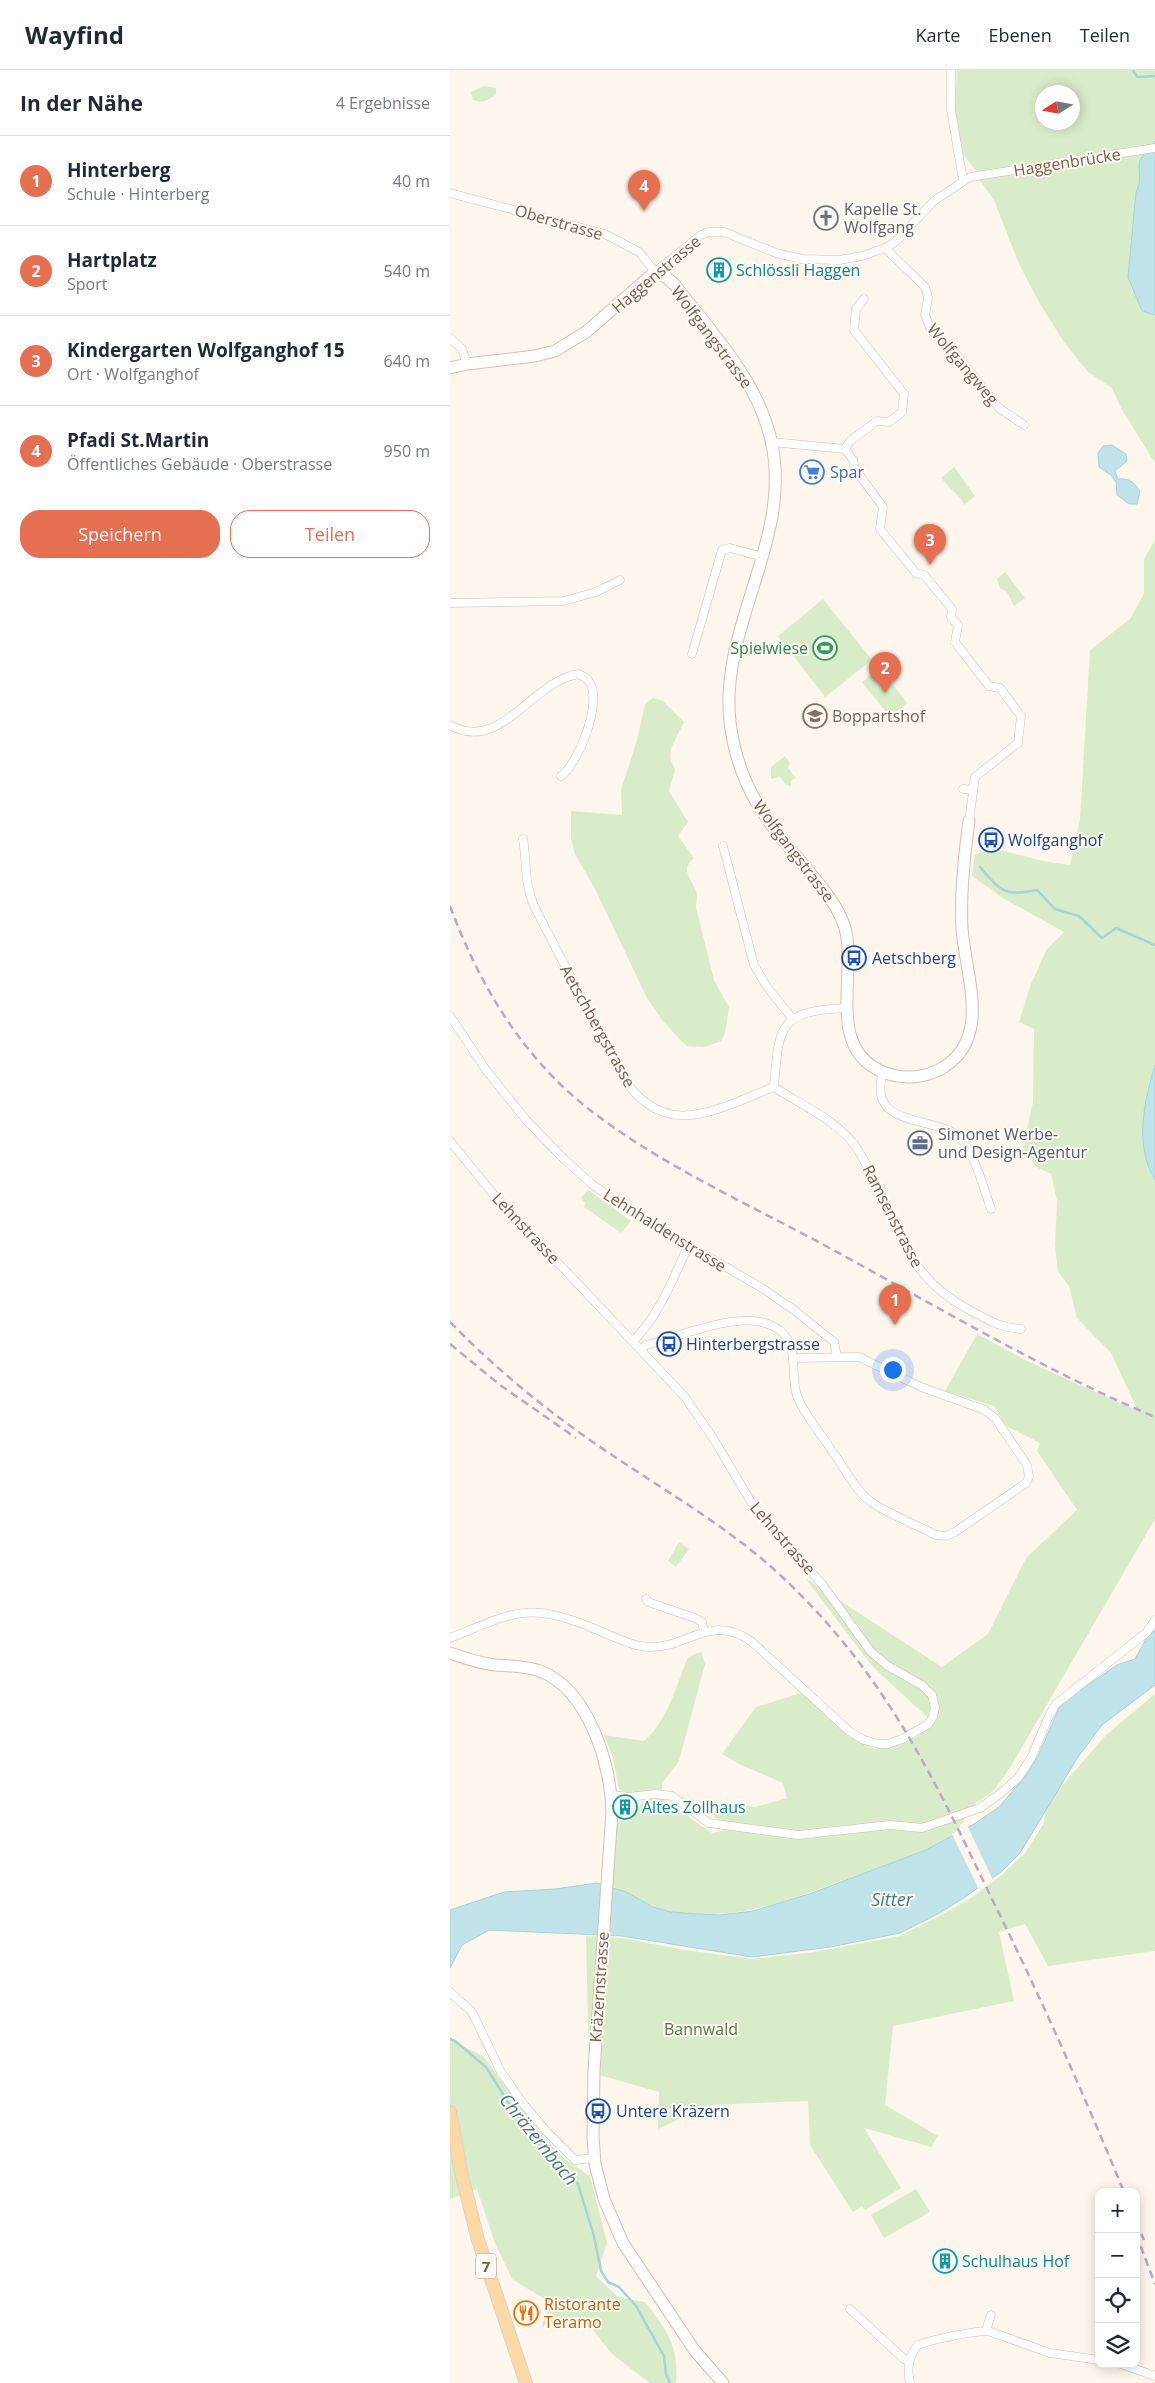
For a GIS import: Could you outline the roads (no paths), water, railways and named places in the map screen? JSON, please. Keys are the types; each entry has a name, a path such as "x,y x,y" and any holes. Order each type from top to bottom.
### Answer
{"main road":[{"name":"7","path":"450,2112 471,2213 519,2383"},
{"name":"7","path":"502,2318 526,2383"}],"street":[{"path":"951,70 951,110 962,180"},
{"name":"Haggenbrücke","path":"978,176 1155,148"},
{"name":"Haggenstrasse","path":"450,368 535,356 560,348 586,332 655,272 701,235 709,232 724,232 776,253 802,259 839,260 862,256 885,248 903,234 934,201 956,188 962,180 978,176"},
{"name":"Oberstrasse","path":"450,193 605,234 639,252 655,272"},
{"name":"Wolfgangweg","path":"885,248 926,287 928,298 925,315 931,330 953,350 999,408 1024,425"},
{"name":"Wolfgangstrasse","path":"655,272 674,284 740,369 756,397 772,442 775,463 775,496 762,556 732,667 729,702 733,744 740,769 751,796 779,836 826,892 842,921 848,950 847,1026 856,1048 870,1065 883,1072 910,1077 932,1073 955,1058 969,1035 973,1021 973,1006 964,946 962,902 973,790"},
{"path":"845,449 850,442 877,421 889,422 902,412 904,394 854,330 856,309 864,299"},
{"path":"450,338 462,349 468,364"},
{"path":"772,442 845,449 853,460 854,469 884,507 880,529 916,573 924,574 952,609 951,617 958,625 955,642 989,686 1000,688 1021,716 1018,744 975,777 973,790 963,789"},
{"path":"692,654 722,550 730,548 762,556"},
{"path":"450,603 564,602 596,592 620,580"},
{"path":"450,725 470,733 488,731 501,724 554,683 566,676 578,674 591,684 594,692 593,703 584,743 577,758 561,776"},
{"name":"Aetschbergstrasse","path":"523,839 526,854 525,881 534,906 621,1074 642,1101 660,1112 689,1116 708,1112 774,1087"},
{"path":"723,846 754,965 767,987 792,1018"},
{"path":"774,1087 778,1042 792,1018 815,1010 846,1008"},
{"name":"Lehnhaldenstrasse","path":"451,1022 508,1097 565,1160 615,1201 688,1246 762,1288 794,1310 834,1342 837,1356"},
{"path":"883,1072 881,1082 882,1094 894,1113 906,1120 952,1132 964,1143 991,1209"},
{"name":"Ramsenstrasse","path":"774,1087 830,1121 854,1144 864,1160 907,1250 916,1266 933,1285 952,1301 996,1324 1021,1329"},
{"name":"Lehnstrasse","path":"450,1141 494,1195 685,1397 713,1438 746,1495 766,1522 817,1578 875,1656 900,1674 928,1690 934,1701 935,1713 927,1725 895,1742 879,1744 864,1740 849,1731 751,1642 741,1635 730,1632 704,1631 668,1644 643,1646 564,1616 527,1611 505,1616 450,1638"},
{"path":"633,1341 646,1328 655,1313 688,1246"},
{"path":"641,1350 646,1345 706,1328 752,1321 769,1325 781,1332 789,1342 794,1358 794,1381 801,1406 859,1489 870,1501 936,1534 946,1536 956,1532 1026,1483 1029,1477 1027,1465 988,1412 921,1387 859,1357 794,1358"},
{"path":"646,1599 648,1602 695,1618 702,1622 704,1631"},
{"path":"612,1795 629,1797 655,1794 672,1796 709,1822 798,1835 890,1826 922,1828 938,1824 980,1808 1018,1778 1032,1758 1056,1704 1147,1632 1155,1620"},
{"name":"Kräzernstrasse","path":"450,1653 480,1662 532,1669 549,1675 563,1686 578,1705 596,1736 607,1766 612,1795 612,1812 592,2108 594,2158 604,2199 623,2243 696,2350 724,2383"},
{"path":"450,1992 472,2012 501,2072 546,2132 575,2160 594,2158"},
{"path":"850,2309 904,2359 909,2361"},
{"path":"986,2330 991,2315"},
{"path":"910,2383 908,2374 909,2361 913,2351 922,2343 986,2330 1050,2353 1095,2359"},
{"path":"1132,2368 1155,2376"}],"water":[{"path":"1155,141 1155,315 1142,311 1128,277 1136,192 1140,180 1140,161"},
{"path":"1112,445 1126,454 1127,461 1115,471 1118,479 1131,481 1140,491 1137,504 1129,504 1117,495 1116,482 1111,475 1099,467 1098,453 1103,446"},
{"path":"1155,1065 1155,1180 1145,1152 1143,1123 1147,1094"},
{"name":"Sitter","path":"1155,1630 1155,1685 1102,1725 1078,1757 1020,1853 1001,1872 962,1899 938,1914 900,1933 830,1947 752,1957 622,1936 489,1930 462,1945 450,1968 450,1910 504,1892 555,1889 597,1883 626,1892 653,1907 671,1912 720,1915 753,1911 809,1894 926,1850 974,1824 999,1807 1027,1774 1038,1756 1059,1708 1070,1697 1117,1665 1135,1659 1146,1639"}],"waterway":[{"path":"1133,70 1137,77 1155,76"},
{"path":"980,867 993,882 1004,890 1017,893 1037,890 1055,909 1079,916 1102,938 1116,928 1155,945"},
{"name":"Chräzernbach","path":"450,2039 486,2067 511,2107 548,2155 578,2184 594,2236 601,2271 608,2282 619,2287 636,2306 664,2356 666,2374 670,2383"}],"railway":[{"path":"450,906 482,979 525,1045 560,1084 619,1131 722,1192 824,1245 1029,1357 1155,1417"},
{"path":"450,1322 507,1376 548,1409 590,1440 697,1511 759,1557 815,1609 847,1647 901,1724 947,1807 1009,1933 1077,2080 1122,2188"},
{"path":"450,1344 500,1385 576,1438"},
{"path":"1140,2231 1144,2240"},
{"path":"1140,2245 1155,2284"}],"place":[{"name":"Pfadi St.Martin","path":"644,211"},
{"name":"Kapelle St. Wolfgang","path":"826,218"},
{"name":"Schlössli Haggen","path":"719,270"},
{"name":"Spar","path":"812,472"},
{"name":"Kindergarten Wolfganghof 15","path":"930,565"},
{"name":"Spielwiese","path":"825,648"},
{"name":"Hartplatz","path":"885,693"},
{"name":"Boppartshof","path":"815,716"},
{"name":"Wolfganghof","path":"991,840"},
{"name":"Aetschberg","path":"854,958"},
{"name":"Simonet Werbe- und Design-Agentur","path":"920,1143"},
{"name":"Hinterberg","path":"895,1325"},
{"name":"Hinterbergstrasse","path":"669,1344"},
{"name":"Altes Zollhaus","path":"625,1807"},
{"name":"Untere Kräzern","path":"598,2111"},
{"name":"Schulhaus Hof","path":"945,2261"},
{"name":"Ristorante Teramo","path":"526,2313"}],"park label":[{"name":"Bannwald","path":"701,2029"}]}
